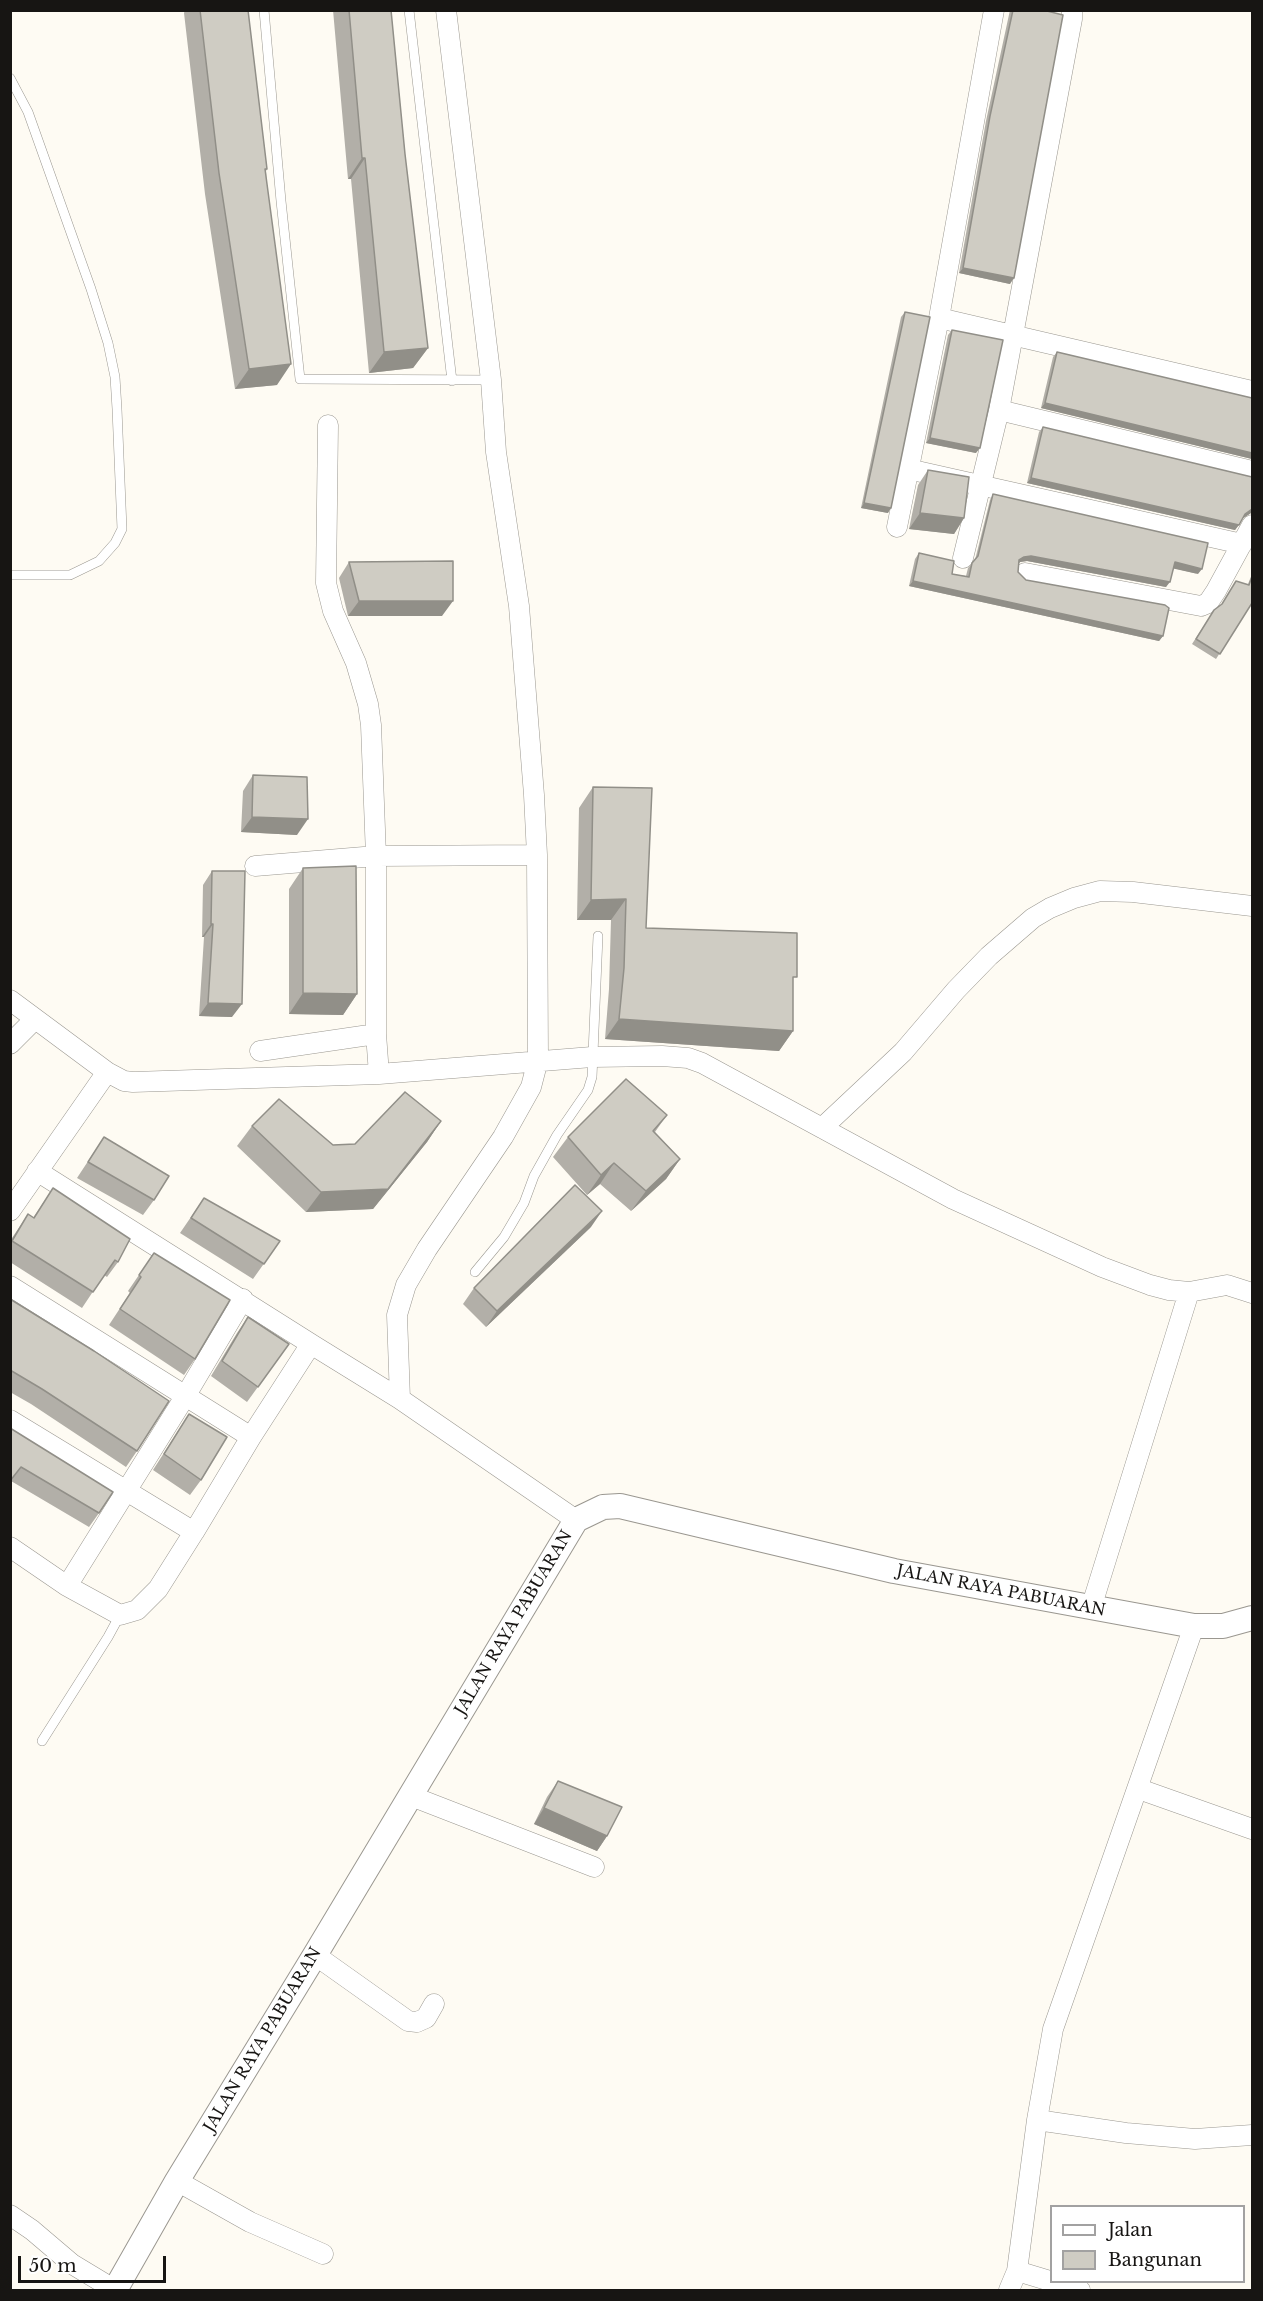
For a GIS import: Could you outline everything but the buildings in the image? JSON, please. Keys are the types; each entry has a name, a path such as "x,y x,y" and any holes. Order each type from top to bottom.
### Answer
{"street":[{"path":"400,1399 397,1314 405,1285 426,1249 519,1112 531,1087 538,1060 537,855 519,606 496,452 491,380 446,10"},
{"path":"897,527 939,318 993,10"},
{"path":"963,558 999,410 1072,10"},
{"path":"939,318 1013,333 1252,391"},
{"path":"999,410 1252,471"},
{"path":"328,425 326,583 333,611 356,663 368,704 371,725 376,856 376,1034 379,1074"},
{"path":"908,469 1242,544"},
{"path":"1025,573 1201,606 1208,603 1216,591 1252,525"},
{"path":"255,866 376,856 537,855"},
{"path":"822,1128 903,1052 956,990 989,956 1033,918 1050,908 1100,891 1133,892 1252,906"},
{"path":"10,1000 107,1072 124,1081 133,1082 379,1074 592,1056 688,1058 702,1063 953,1199 1102,1267 1150,1285 1189,1292 1227,1285 1252,1293"},
{"path":"10,1044 35,1019"},
{"path":"260,1051 376,1034"},
{"path":"10,1211 107,1072"},
{"path":"37,1171 400,1399 576,1520"},
{"path":"10,1286 250,1437"},
{"path":"1091,1608 1189,1292"},
{"path":"67,1586 243,1299"},
{"path":"10,1547 67,1586 120,1616 137,1610 158,1588 250,1437 311,1344"},
{"path":"10,1420 194,1532"},
{"name":"JALAN RAYA PABUARAN","path":"115,2290 177,2181 576,1520 603,1508 620,1506 894,1571 1091,1608 1194,1626 1223,1626 1252,1618"},
{"path":"1009,2290 1017,2271 1037,2120 1055,2021 1139,1789 1194,1626"},
{"path":"1139,1789 1252,1829"},
{"path":"411,1796 594,1867"},
{"path":"315,1955 408,2022 417,2022 426,2018 434,2004"},
{"path":"1037,2120 1126,2133 1194,2139 1252,2135"},
{"path":"177,2181 250,2222 323,2254"},
{"path":"10,2216 32,2230 72,2264 115,2290"},
{"path":"1017,2271 1050,2281"},
{"path":"1057,2283 1080,2290"}],"lane":[{"path":"264,10 300,379 491,380"},
{"path":"409,10 452,381"},
{"path":"10,78 28,112 108,343 116,398 122,529 115,543 99,561 70,575 10,575"},
{"path":"475,1272 504,1237 524,1203 534,1176 557,1135 585,1096 592,1077 598,936"},
{"path":"42,1741 120,1616"}]}
